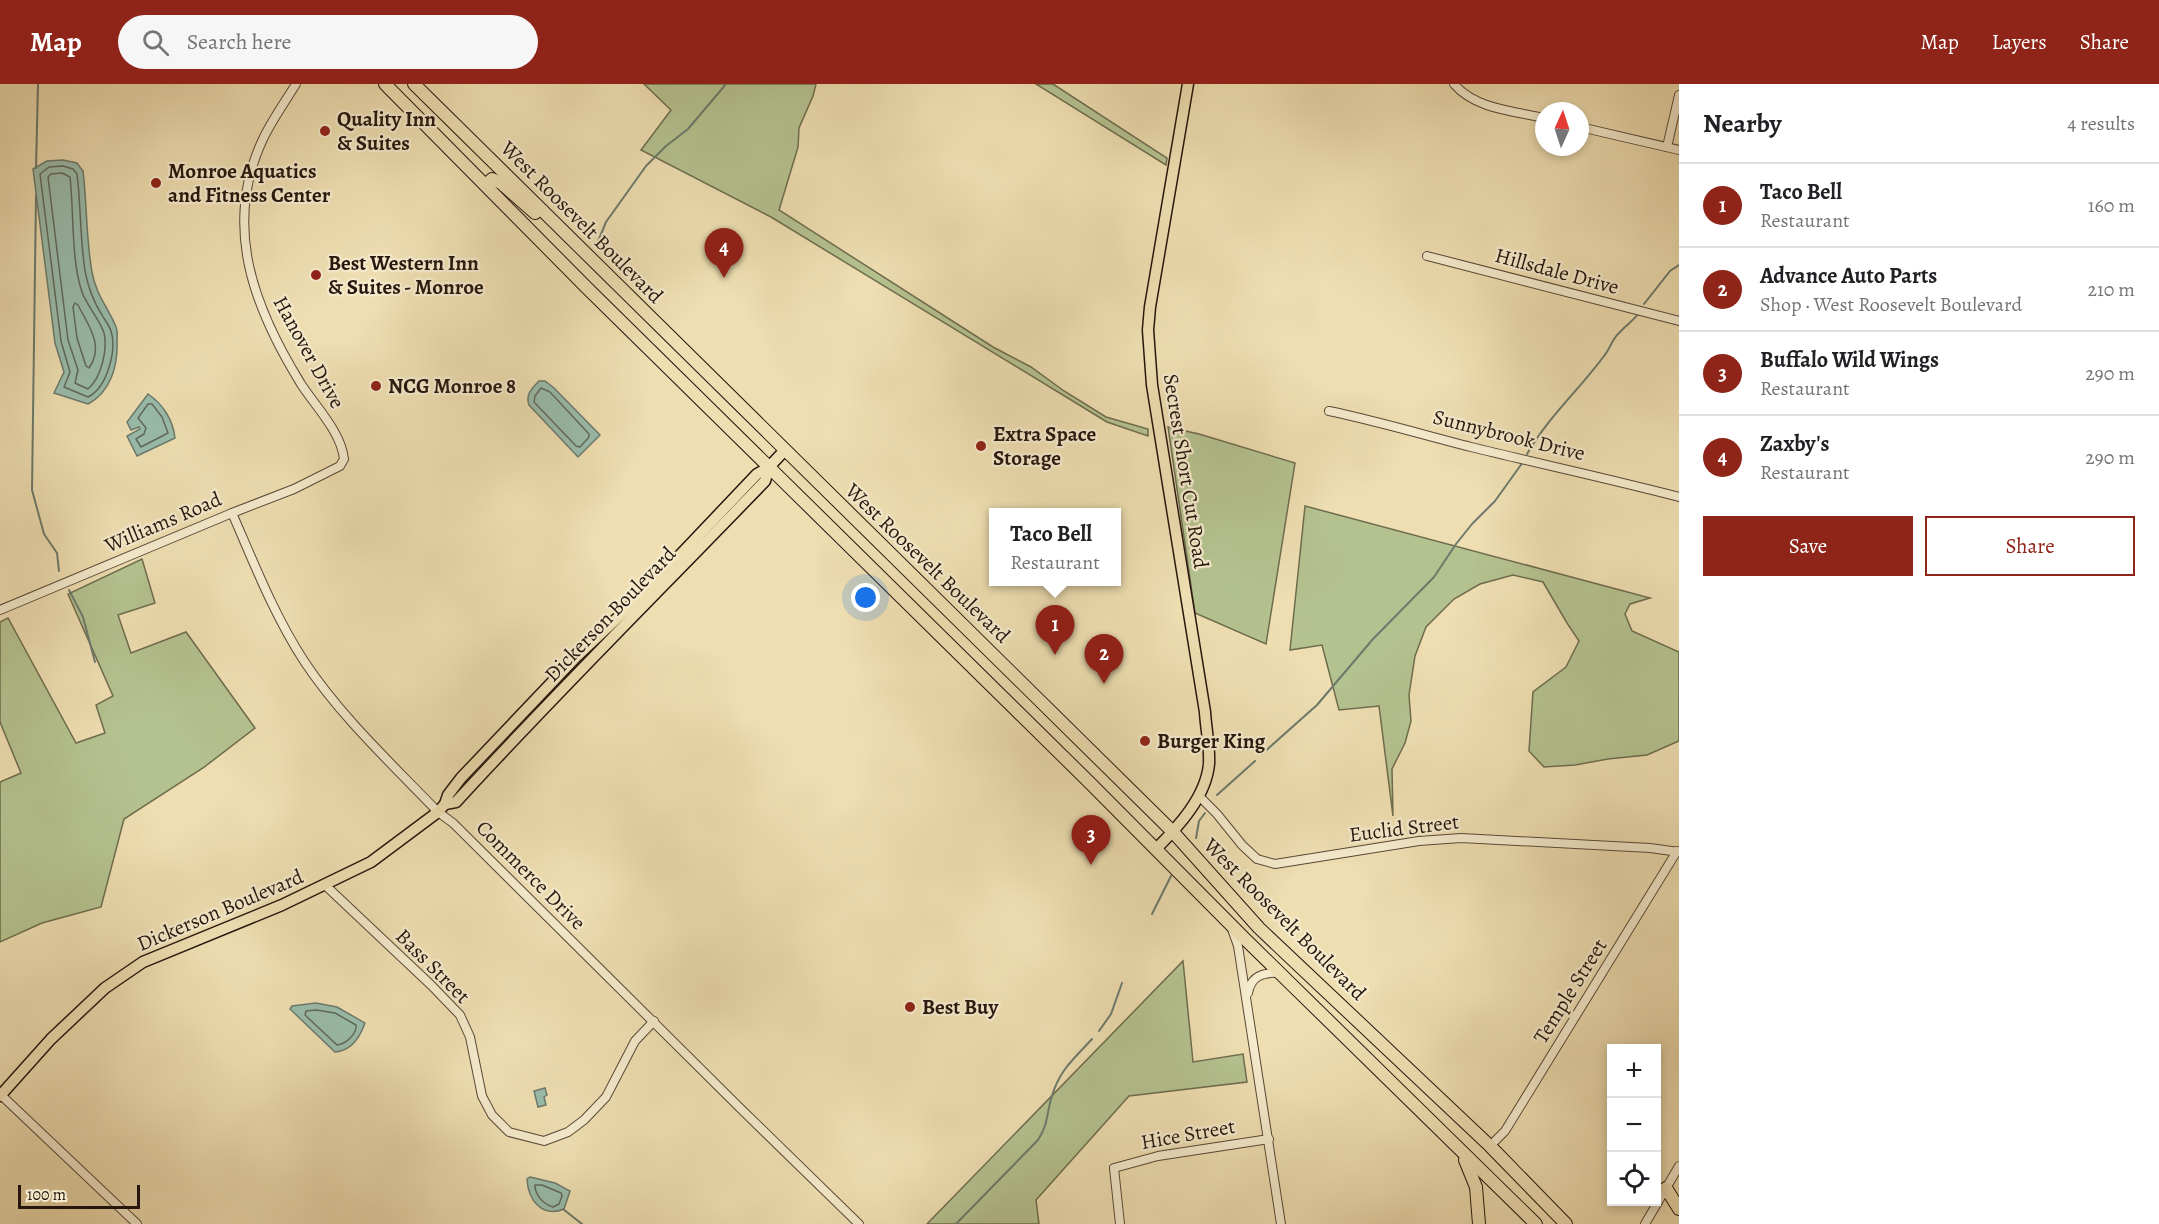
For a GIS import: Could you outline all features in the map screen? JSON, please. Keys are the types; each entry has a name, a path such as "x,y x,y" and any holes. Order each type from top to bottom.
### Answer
{"highway":[{"name":"West Roosevelt Boulevard","path":"385,84 587,288 1536,1224"},
{"name":"West Roosevelt Boulevard","path":"414,84 1173,832 1260,928 1490,1146 1566,1224"},
{"path":"486,185 492,179 501,183 544,221 581,249"},
{"path":"1460,1151 1470,1169 1476,1187 1479,1218 1487,1217 1488,1224"},
{"path":"1666,1188 1679,1209"}],"main road":[{"name":"Secrest Short Cut Road","path":"1156,849 1173,832 1199,796 1209,764 1205,712 1152,385 1148,330 1149,307 1188,84"},
{"name":"Dickerson Boulevard","path":"441,808 461,778 576,657 645,592 757,474 769,467 785,450"},
{"name":"Dickerson Boulevard","path":"0,1096 51,1039 105,988 143,962 325,885 371,862 441,808 456,802 765,481 769,467"},
{"path":"616,636 621,626 644,598 645,592"}],"street":[{"name":"Hanover Drive","path":"296,84 268,129 257,154 245,205 245,251 248,267 272,332 337,439 344,459 340,466"},
{"path":"1454,84 1468,98 1487,105 1535,116"},
{"path":"1667,147 1679,95"},
{"path":"1589,129 1679,150"},
{"name":"Hillsdale Drive","path":"1427,256 1679,321"},
{"name":"Sunnybrook Drive","path":"1329,411 1679,497"},
{"name":"Williams Road","path":"0,610 294,489 340,466"},
{"name":"Commerce Drive","path":"232,513 276,612 303,659 325,691 441,808 453,823 859,1224"},
{"name":"Euclid Street","path":"1199,796 1257,859 1275,864 1419,841 1461,838 1678,851"},
{"name":"Temple Street","path":"1490,1146 1505,1131 1678,851"},
{"name":"Bass Street","path":"325,885 460,1015 470,1037 482,1096 492,1115 509,1132 544,1141 568,1132 584,1120 606,1097 635,1041 654,1021"},
{"path":"1230,924 1238,946 1281,1224"},
{"path":"1246,999 1249,985 1256,976 1266,972 1279,973"},
{"path":"0,1096 137,1224"},
{"name":"Hice Street","path":"1120,1224 1114,1167 1158,1156 1269,1139"},
{"path":"1645,1224 1679,1166"}],"green space":[{"path":"644,84 816,84 799,128 798,147 779,210 993,347 1031,367 1106,417 1148,429 1148,436 1107,422 771,217 641,150 671,110"},
{"path":"1036,84 1053,84 1167,158 1166,165"},
{"path":"1168,427 1295,463 1266,644 1195,613"},
{"path":"1305,506 1650,598 1630,604 1625,614 1632,631 1679,652 1679,741 1647,755 1544,767 1529,751 1533,692 1566,667 1579,641 1543,582 1513,575 1480,584 1454,599 1426,627 1415,656 1409,695 1411,721 1405,743 1392,769 1393,816 1379,706 1339,710 1322,645 1290,650"},
{"path":"142,559 155,603 118,615 131,653 186,632 255,728 203,768 124,819 101,907 42,923 0,942 0,782 21,773 0,722 0,622 8,618 76,743 105,733 96,705 113,696 68,594"},
{"path":"1183,961 1193,1062 1243,1054 1247,1082 1129,1096 1036,1200 1039,1224 927,1224"}],"water":[{"path":"63,160 77,163 83,171 92,272 96,287 117,329 117,350 112,377 96,399 88,404 54,393 64,372 55,343 33,169 47,161"},
{"path":"539,381 545,381 554,388 600,435 578,457 529,405 529,395"},
{"path":"148,394 166,413 175,438 137,456 127,436 140,429 139,427 131,430 127,422"},
{"path":"316,1003 337,1007 365,1023 358,1038 346,1049 335,1052 290,1009 292,1006"},
{"path":"545,1088 546,1105 538,1107 534,1091"},
{"path":"530,1177 555,1183 570,1191 564,1209 549,1211 538,1205 533,1200 528,1187 527,1179"}],"waterway":[{"path":"36,168 38,84"},
{"path":"597,244 606,222 646,166 688,129 726,84"},
{"path":"36,195 32,490 44,534 57,553 59,571"},
{"path":"1644,304 1670,271 1679,265"},
{"path":"1527,454 1544,428 1606,353 1617,335 1638,314"},
{"path":"1262,754 1317,705 1373,639 1434,577 1456,544 1495,501 1523,462"},
{"path":"69,590 83,617 95,662"},
{"path":"1217,795 1255,761"},
{"path":"1196,838 1199,821 1205,813"},
{"path":"1152,914 1171,876"},
{"path":"1099,1031 1111,1014 1122,983"},
{"path":"956,1224 1038,1140 1059,1079 1068,1065 1092,1039"},
{"path":"563,1209 582,1224"}],"place":[{"name":"Quality Inn & Suites","path":"325,131"},
{"name":"Monroe Aquatics and Fitness Center","path":"156,183"},
{"name":"Best Western Inn & Suites - Monroe","path":"316,275"},
{"name":"Zaxby's","path":"724,278"},
{"name":"NCG Monroe 8","path":"376,386"},
{"name":"Extra Space Storage","path":"981,446"},
{"name":"Taco Bell","path":"1055,655"},
{"name":"Advance Auto Parts","path":"1104,684"},
{"name":"Burger King","path":"1145,741"},
{"name":"Buffalo Wild Wings","path":"1091,865"},
{"name":"Best Buy","path":"910,1007"}]}
